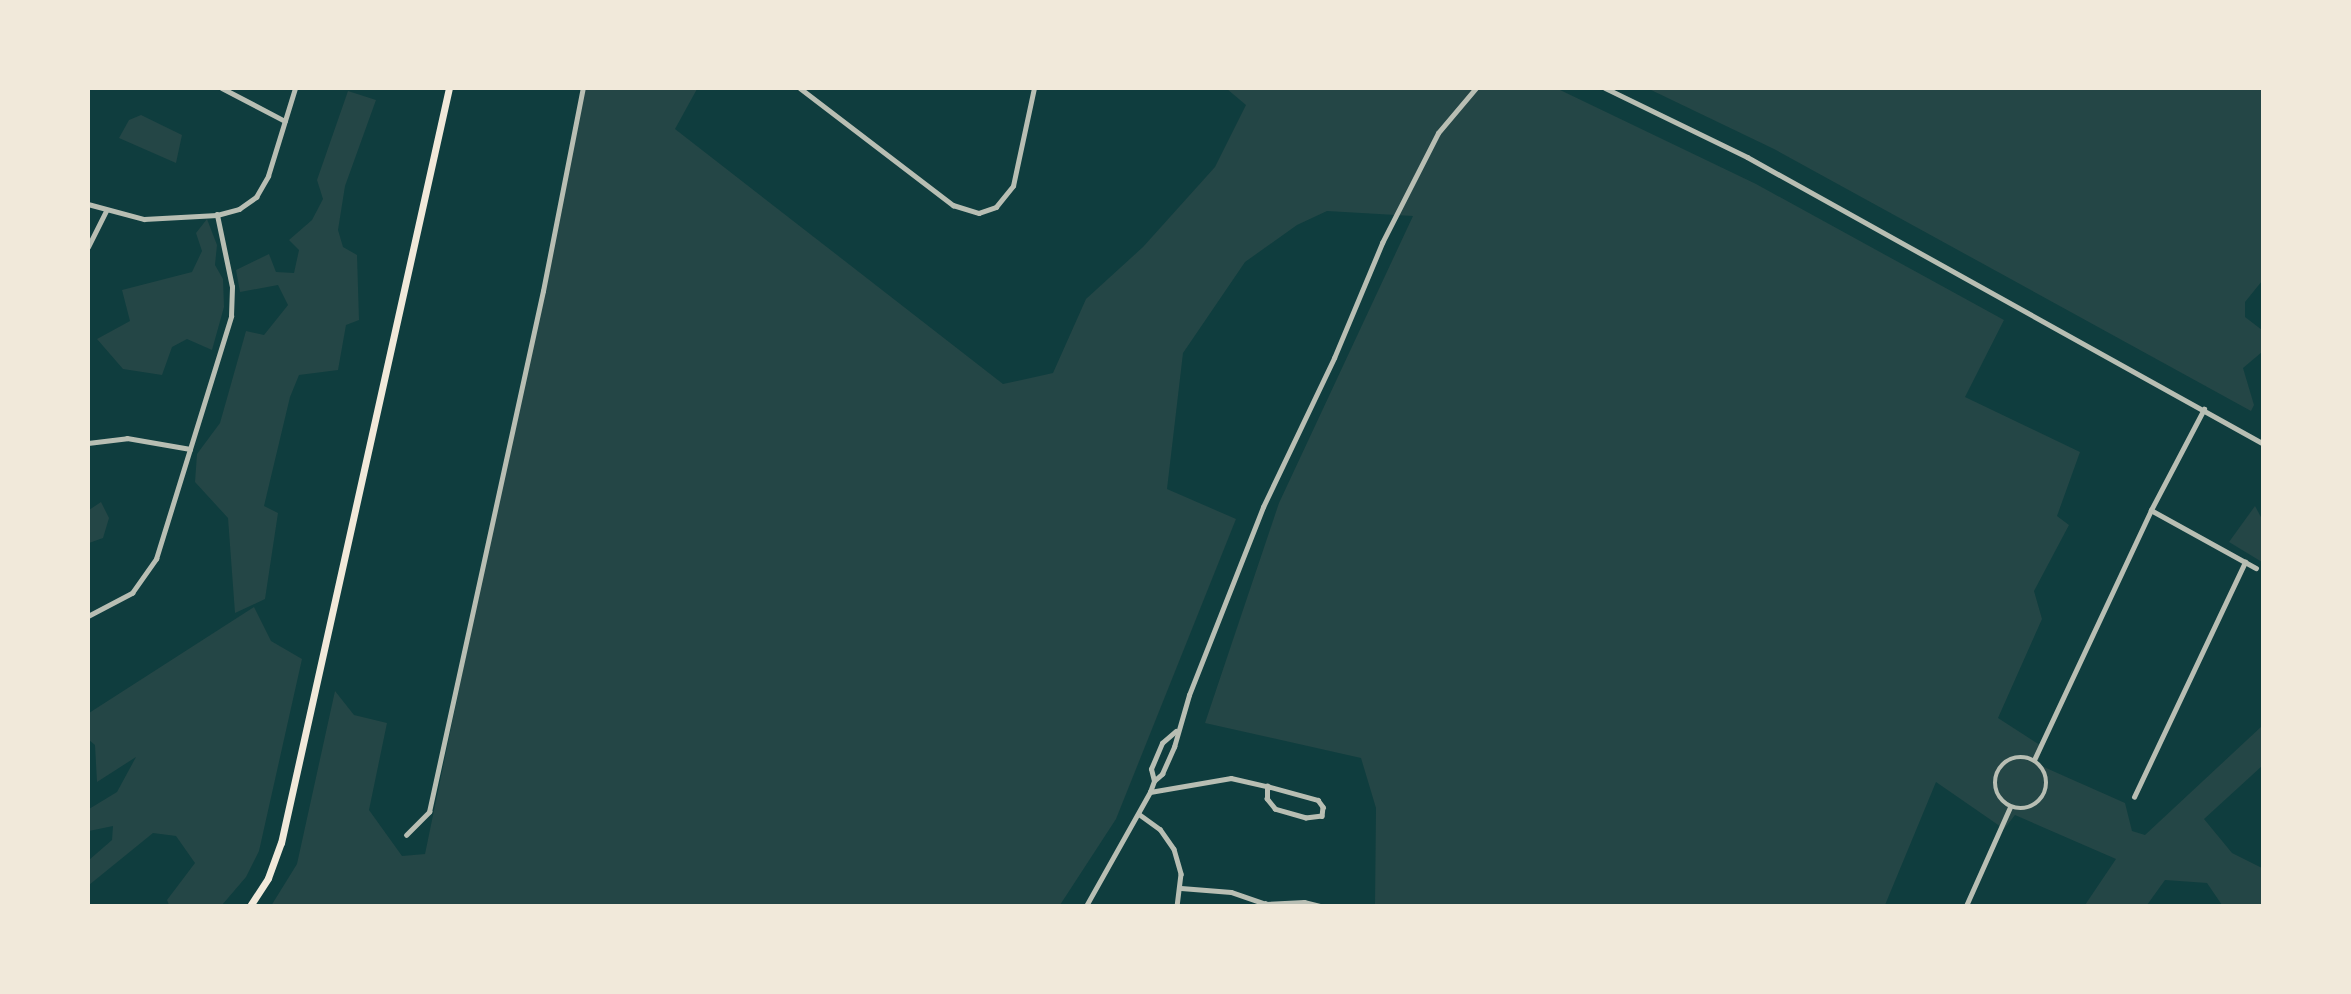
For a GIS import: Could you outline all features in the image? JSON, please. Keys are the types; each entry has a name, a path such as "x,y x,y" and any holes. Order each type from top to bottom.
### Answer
{"main road":[{"path":"250,906 268,878 281,843 449,88"}],"street":[{"path":"222,88 285,121"},
{"path":"88,204 106,211 144,219 217,215 246,205 263,187 295,88"},
{"path":"406,835 429,812 543,291 583,88"},
{"path":"800,88 949,202 961,209 979,213 996,207 1009,195 1034,88"},
{"path":"1086,906 1139,814 1154,782 1162,774 1174,747 1176,730 1263,507 1334,358 1382,243 1437,133 1476,88"},
{"path":"1605,88 1747,157 2262,443"},
{"path":"88,247 106,211"},
{"path":"88,616 132,593 150,571 190,448 232,302 217,215"},
{"path":"2034,760 2151,510 2204,410"},
{"path":"88,443 127,438 190,448"},
{"path":"2151,510 2256,568"},
{"path":"2134,797 2245,562"},
{"path":"1154,782 1152,769 1162,743 1176,730"},
{"path":"2018,757 2034,760 2048,781 2042,798 2028,808 2010,807 1998,795 1998,771 2018,757"},
{"path":"1150,792 1179,790 1226,778 1267,786 1318,800 1323,807 1322,816 1306,819 1275,809 1267,799 1267,786"},
{"path":"1966,906 2010,807"},
{"path":"1139,814 1168,837 1178,860 1181,888 1177,906"},
{"path":"1181,888 1231,892 1267,905 1304,902 1320,906"}],"shaded area":[{"path":"583,89 697,89 675,129 1003,384 1053,373 1086,299 1143,247 1215,167 1246,105 1227,89 1558,89 1756,184 2004,320 1965,397 2080,452 2057,516 2069,525 2034,591 2042,619 1998,718 2043,747 2037,764 2125,803 2132,831 2145,835 2262,726 2262,766 2204,819 2232,853 2262,868 2262,905 2222,905 2207,883 2165,880 2147,905 2085,905 2116,859 2015,815 2004,829 1936,782 1885,905 1375,905 1376,808 1361,758 1205,723 1279,503 1413,216 1327,211 1297,225 1245,262 1183,353 1167,489 1236,519 1116,819 1060,905 271,906 297,864 335,691 354,715 387,723 369,810 402,856 425,854"},
{"path":"1649,89 2262,89 2262,281 2245,302 2245,317 2262,330 2262,352 2243,368 2254,405 2251,411 1774,149"},
{"path":"348,91 376,100 345,186 338,230 343,247 357,255 359,320 346,325 338,370 299,375 290,397 264,506 278,513 265,599 235,613 228,518 195,482 197,454 220,423 246,331 264,335 288,305 278,285 240,292 236,270 269,254 276,272 294,273 299,250 289,240 312,220 323,199 317,180"},
{"path":"141,115 182,135 176,163 119,138 129,120"},
{"path":"207,219 217,245 215,265 223,279 224,307 212,350 187,339 172,347 162,375 123,369 97,339 130,321 122,290 192,272 202,251 196,233"},
{"path":"101,502 109,518 103,538 89,543 89,510"},
{"path":"2255,506 2262,519 2262,562 2229,542"},
{"path":"254,607 271,641 302,659 259,851 246,877 222,905 169,905 167,900 195,863 176,836 153,833 89,885 89,860 112,840 113,826 89,831 89,809 117,792 136,757 97,782 95,745 89,740 89,713"}]}
